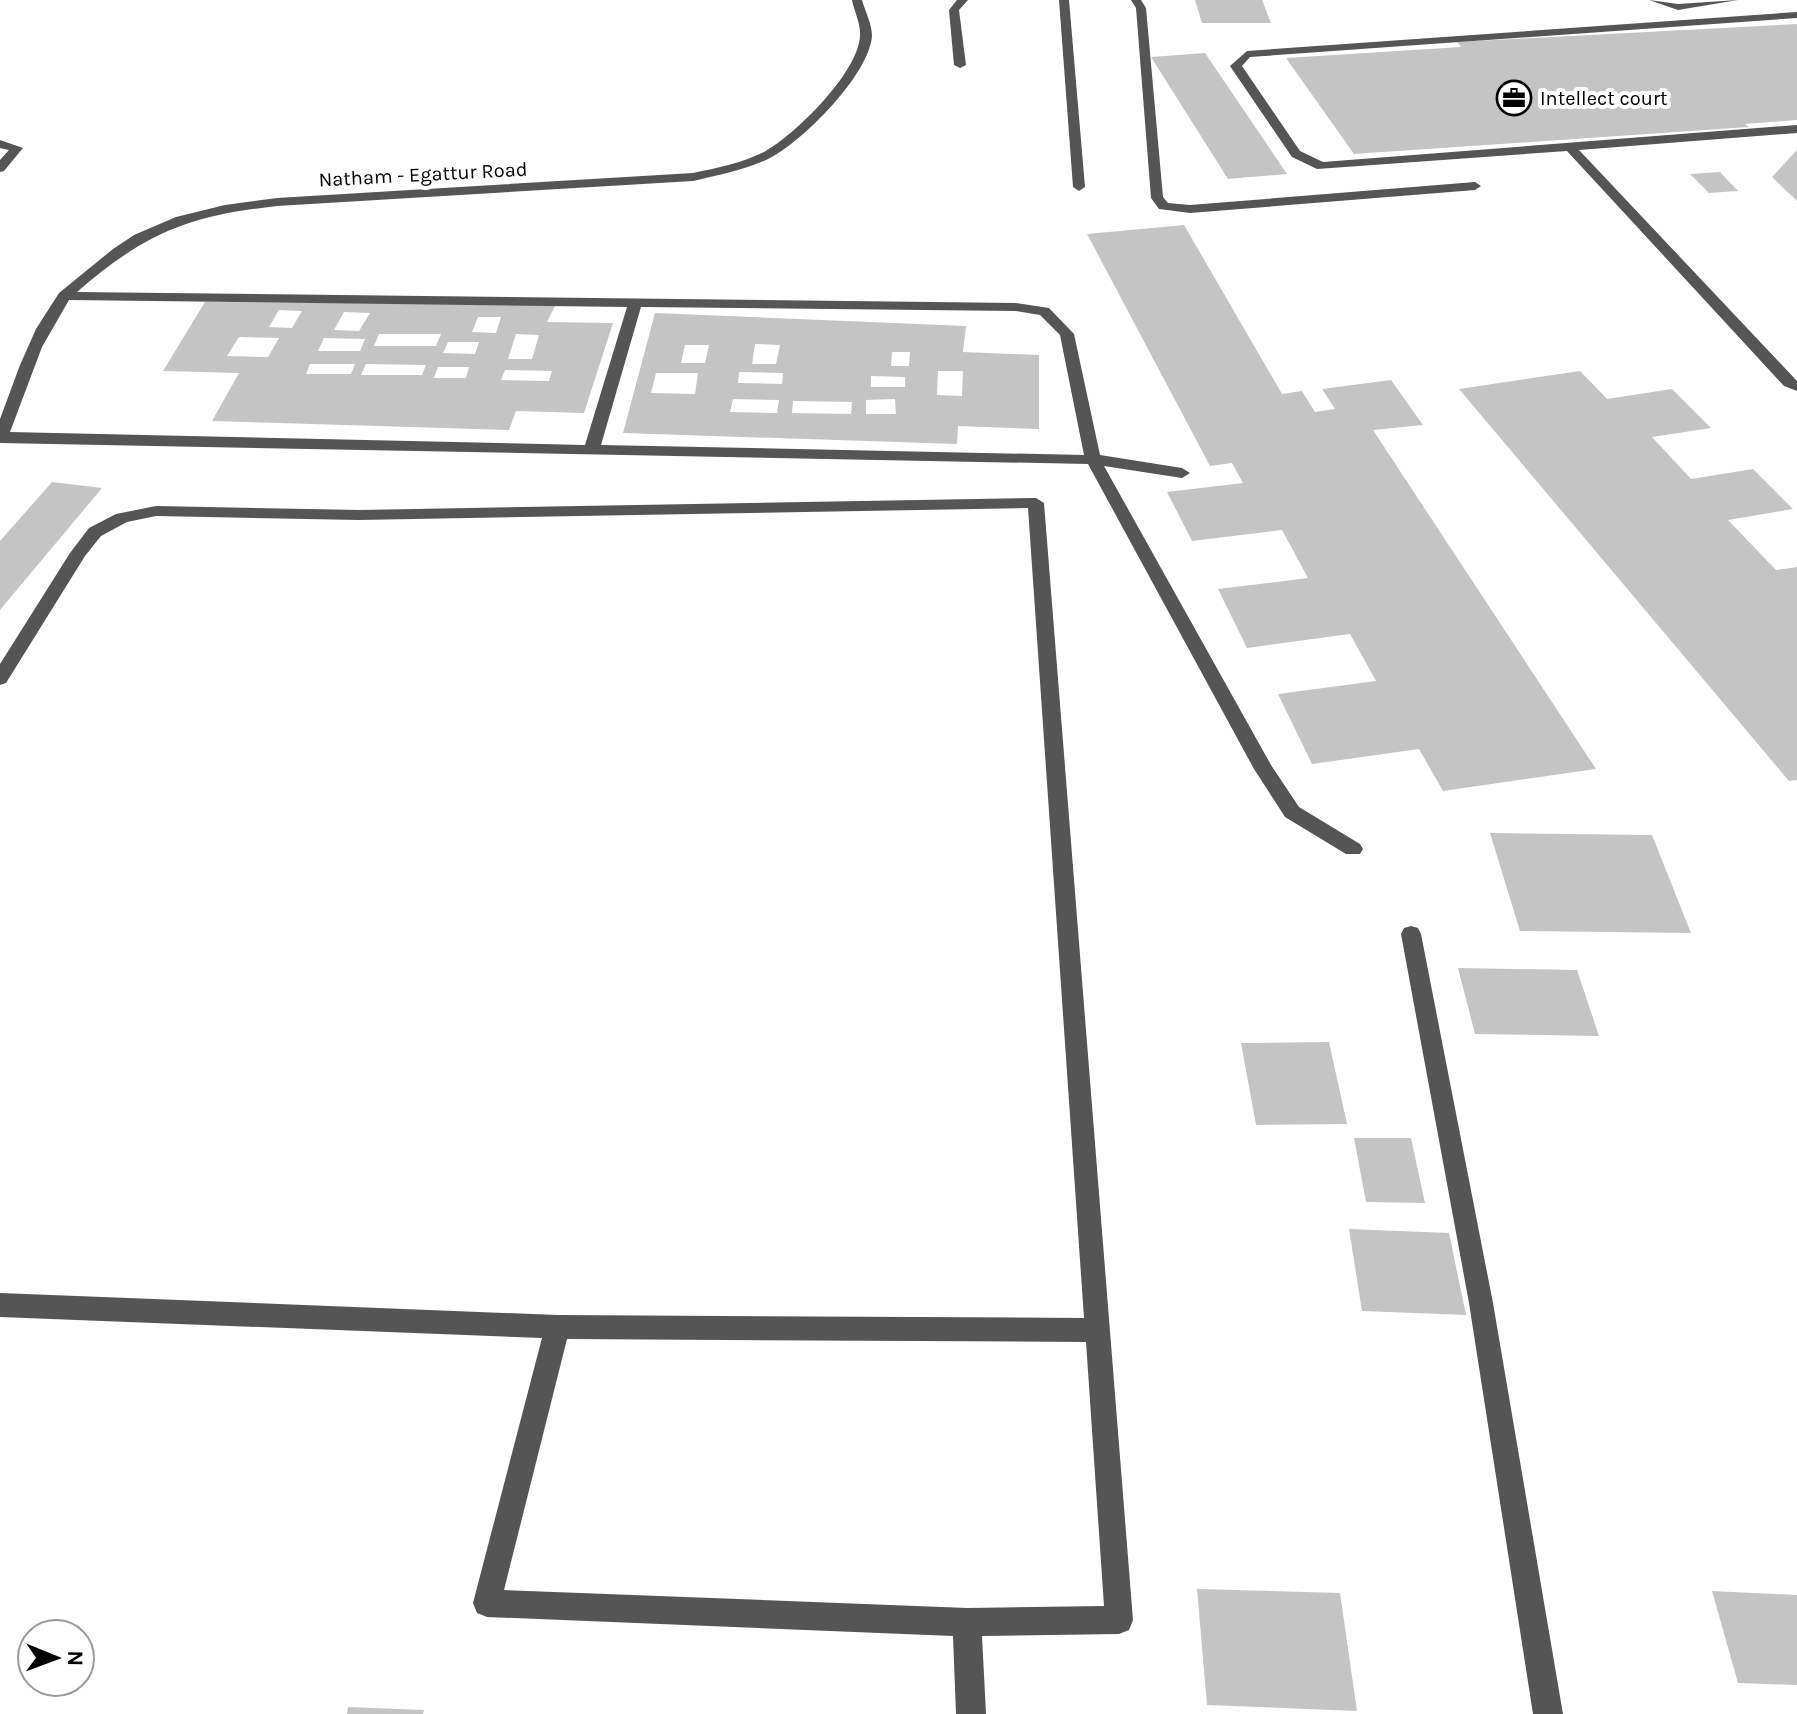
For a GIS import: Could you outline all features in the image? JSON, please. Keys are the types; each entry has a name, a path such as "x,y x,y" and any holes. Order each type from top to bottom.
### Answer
{"street":[{"name":"Natham - Egattur Road","path":"0,437 39,340 64,296 124,245 169,221 213,209 277,202 693,177 743,166 781,147 853,71 866,37 857,0"},
{"path":"960,65 954,10 963,0"},
{"path":"1064,0 1079,187"},
{"path":"1136,0 1141,8 1157,198 1164,206 1202,208 1475,186"},
{"path":"1654,0 1678,7 1733,0"},
{"path":"1797,15 1247,54 1236,66 1296,154 1321,166 1797,129"},
{"path":"0,144 17,148 0,168"},
{"path":"1570,147 1789,383 1797,387"},
{"path":"64,296 1016,307 1044,311 1067,334 1093,459 1264,769 1292,812 1353,849"},
{"path":"592,449 635,302"},
{"path":"0,437 1066,461 1093,459 1182,473"},
{"path":"0,679 78,553 95,532 122,518 156,511 375,515 1036,503 1119,1620 967,1622 487,1603 557,1327"},
{"path":"1411,934 1481,1303 1548,1714"},
{"path":"0,1305 557,1327 1098,1330"},
{"path":"967,1622 971,1714"}],"building":[{"path":"1195,0 1262,0 1271,23 1202,23"},
{"path":"1797,24 1797,120 1745,124 1749,127 1354,154 1286,58 1461,47 1457,42"},
{"path":"1205,53 1287,174 1228,179 1151,57"},
{"path":"1797,150 1797,201 1772,177"},
{"path":"1720,172 1738,191 1709,193 1690,174"},
{"path":"1184,225 1282,394 1302,391 1315,412 1335,409 1322,389 1391,380 1423,425 1373,430 1596,769 1443,791 1419,749 1312,764 1278,694 1376,681 1350,634 1247,648 1218,589 1308,578 1282,530 1192,541 1167,492 1243,483 1232,463 1210,466 1087,234"},
{"path":"205,302 556,304 547,322 613,323 584,413 516,411 509,430 212,421 239,373 163,371","holes":["279,310 302,311 292,328 269,327","344,312 370,313 359,331 334,330","478,317 501,317 496,333 472,332","379,334 441,334 436,346 374,346","516,334 539,335 532,359 508,359","239,337 279,338 268,357 227,356","324,338 365,339 360,351 318,351","448,342 479,342 475,354 443,353","310,364 355,364 351,374 306,374","366,364 426,365 422,375 361,375","438,367 469,367 466,378 434,378","505,370 552,371 549,381 501,380"]},
{"path":"655,313 966,326 963,352 1039,355 1039,429 958,426 957,444 623,433","holes":["755,344 780,345 776,364 752,364","685,345 709,345 705,363 681,363","892,352 910,352 909,366 891,366","938,371 963,371 962,396 937,395","739,372 783,373 782,384 738,383","656,373 698,373 695,394 651,393","871,376 905,377 905,387 871,387","733,399 779,400 777,413 730,412","895,399 896,414 866,414 866,400","793,401 852,402 851,414 792,413"]},
{"path":"1580,371 1607,399 1672,389 1711,428 1652,437 1691,479 1753,469 1793,509 1728,520 1776,570 1797,567 1797,780 1789,781 1459,389"},
{"path":"52,482 102,488 0,610 0,541"},
{"path":"1490,833 1652,835 1691,933 1520,931"},
{"path":"1458,968 1577,970 1599,1036 1475,1034"},
{"path":"1329,1042 1347,1124 1256,1125 1241,1043"},
{"path":"1354,1138 1411,1138 1425,1203 1366,1202"},
{"path":"1349,1229 1449,1233 1466,1315 1362,1311"},
{"path":"1197,1589 1340,1593 1357,1711 1207,1705"},
{"path":"1712,1591 1797,1595 1797,1685 1738,1683"},
{"path":"348,1707 424,1710 423,1714 347,1714"}],"place":[{"name":"Intellect court","path":"1514,98"}]}
